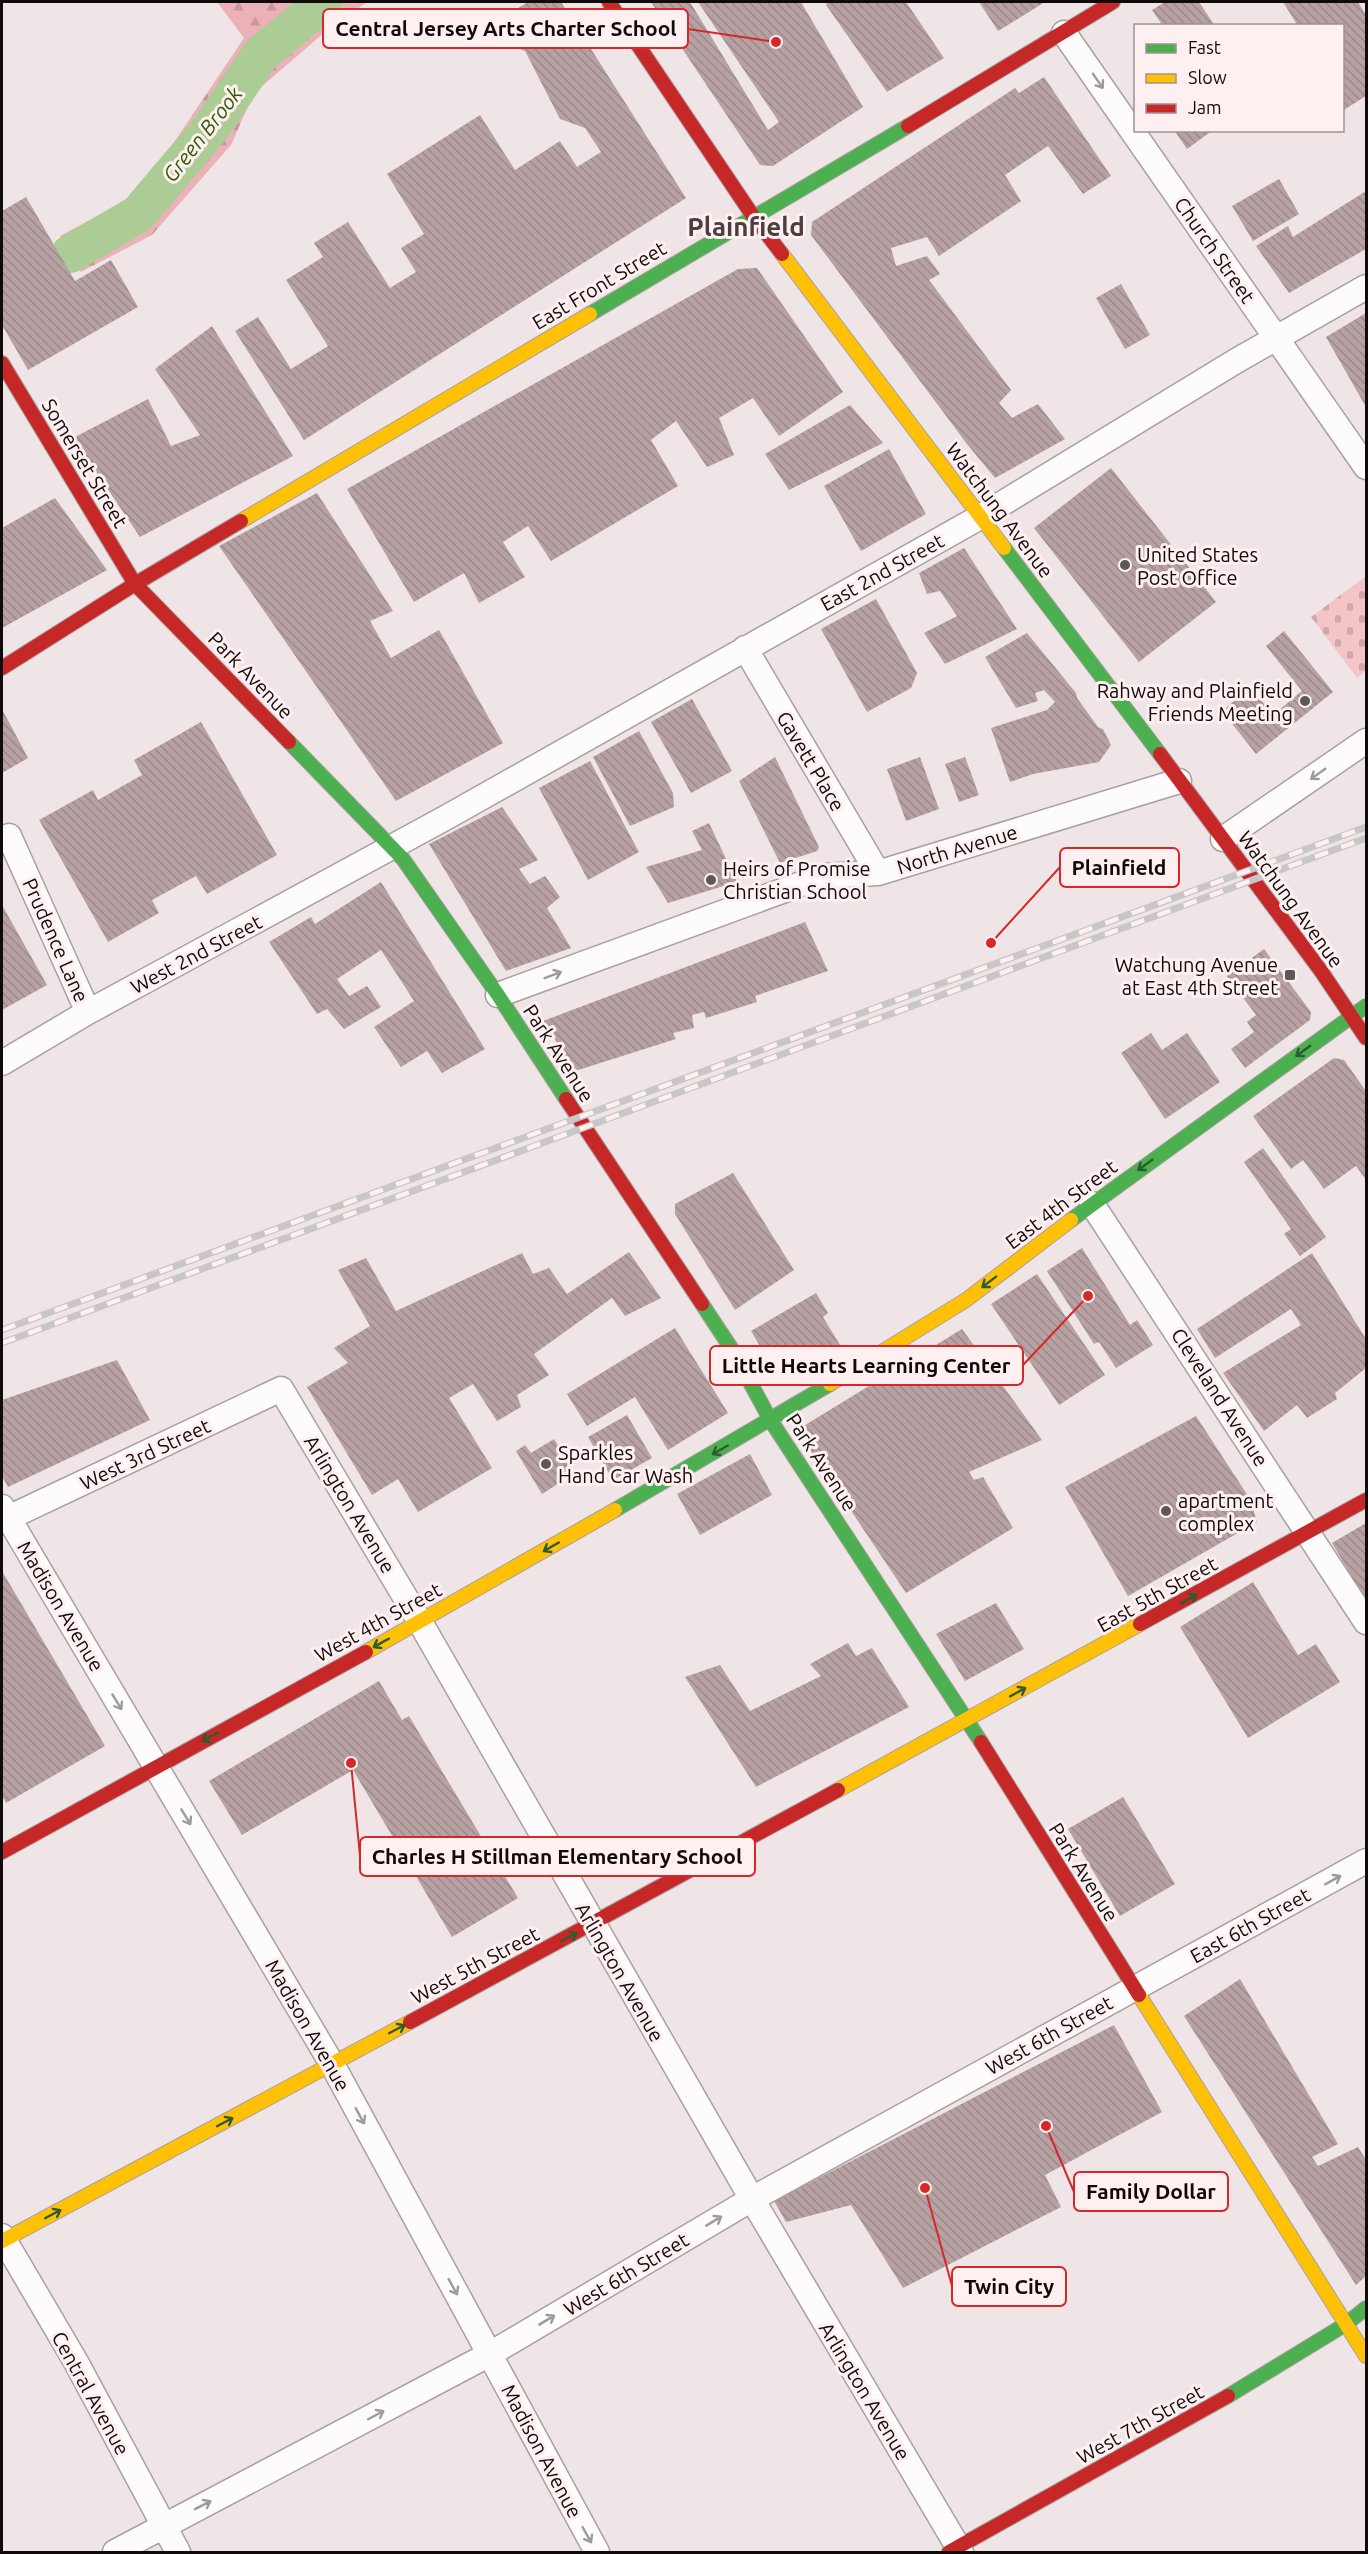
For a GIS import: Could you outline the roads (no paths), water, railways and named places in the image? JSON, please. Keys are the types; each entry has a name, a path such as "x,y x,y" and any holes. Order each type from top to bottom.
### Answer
{"main road":[{"name":"Watchung Avenue","path":"609,2 753,216 1223,839 1321,971 1366,1038"},
{"name":"East Front Street","path":"2,668 135,584 1113,2"},
{"name":"Somerset Street","path":"2,363 135,584"},
{"name":"Park Avenue","path":"135,584 403,859 498,995 733,1351 771,1421 967,1720 1366,2356"},
{"name":"East 4th Street","path":"771,1421 966,1300 1092,1204 1366,1006"},
{"name":"West 4th Street","path":"2,1852 420,1622 771,1421"},
{"name":"East 5th Street","path":"967,1720 1366,1500"},
{"name":"West 5th Street","path":"2,2239 332,2064 967,1720"},
{"name":"West 7th Street","path":"956,2551 1217,2403 1346,2324 1366,2308"}],"street":[{"name":"Church Street","path":"1064,33 1366,467"},
{"name":"East 2nd Street","path":"392,848 980,517 1236,361 1366,287"},
{"name":"Gavett Place","path":"745,648 878,873"},
{"path":"1223,839 1366,741"},
{"name":"North Avenue","path":"498,995 823,876 878,873 1179,781"},
{"name":"Prudence Lane","path":"5,838 88,1012"},
{"name":"West 2nd Street","path":"2,1063 88,1012 392,848"},
{"name":"Cleveland Avenue","path":"1092,1204 1366,1622"},
{"name":"West 3rd Street","path":"5,1513 281,1389"},
{"name":"Arlington Avenue","path":"281,1389 420,1622 592,1924 956,2551"},
{"name":"Madison Avenue","path":"5,1513 332,2064 597,2553"},
{"name":"East 6th Street","path":"1134,1988 1366,1861"},
{"name":"West 6th Street","path":"115,2553 490,2354 752,2199 1134,1988"},
{"name":"Central Avenue","path":"2,2239 76,2362 178,2553"}],"waterway":[{"name":"Green Brook","path":"70,254 138,214 210,129 261,54 324,2"}],"railway":[{"path":"2,1330 1366,827"},
{"path":"2,1343 1366,838"}],"place":[{"name":"Central Jersey Arts Charter School","path":"776,42"},
{"name":"United States Post Office","path":"1125,565"},
{"name":"Rahway and Plainfield Friends Meeting","path":"1305,701"},
{"name":"Heirs of Promise Christian School","path":"711,880"},
{"name":"Plainfield","path":"991,943"},
{"name":"Watchung Avenue at East 4th Street","path":"1290,975"},
{"name":"Little Hearts Learning Center","path":"1088,1296"},
{"name":"Sparkles Hand Car Wash","path":"546,1464"},
{"name":"apartment complex","path":"1166,1511"},
{"name":"Charles H Stillman Elementary School","path":"351,1763"},
{"name":"Family Dollar","path":"1046,2126"},
{"name":"Twin City","path":"925,2188"}],"district":[{"name":"Plainfield","path":"746,226"}]}
